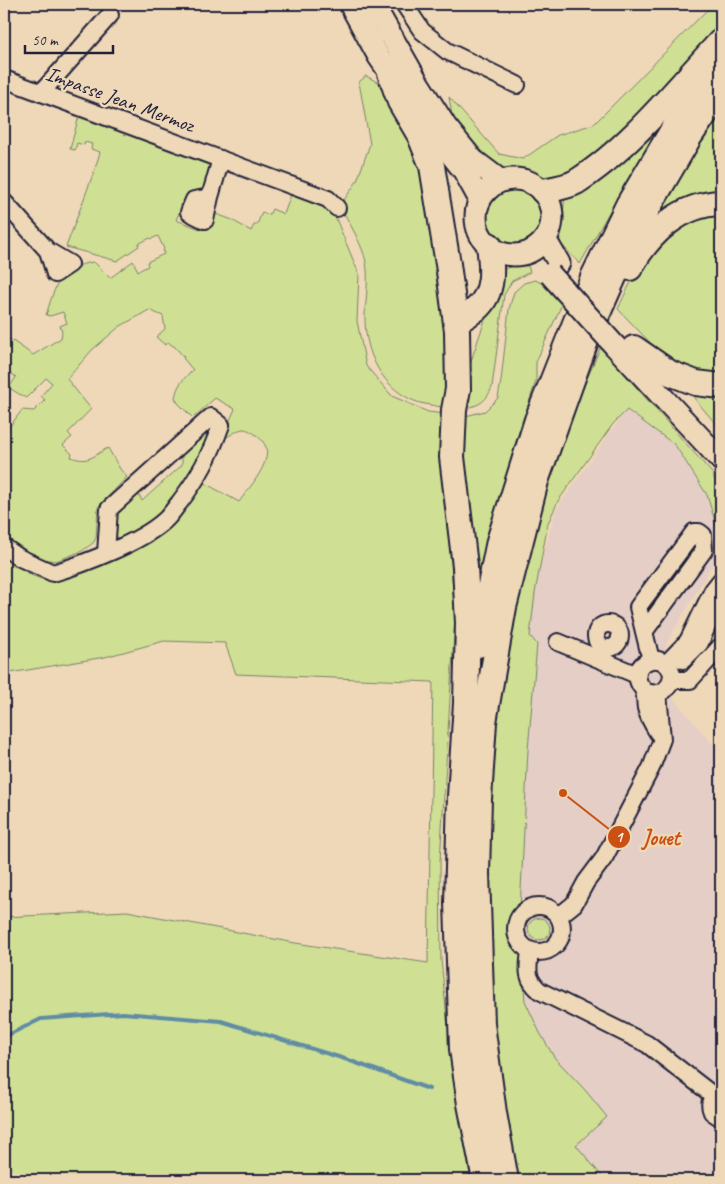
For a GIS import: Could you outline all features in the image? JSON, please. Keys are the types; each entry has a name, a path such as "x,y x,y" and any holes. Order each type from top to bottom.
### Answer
{"highway":[{"path":"543,192 574,183 605,160 644,125 721,40"},
{"path":"466,703 499,541 537,420 594,275 628,205 681,116 721,60"},
{"path":"390,73 400,102 420,136 432,166 456,322 458,381 454,410 452,457 468,623 457,903 462,1049 470,1104 485,1180"},
{"path":"506,1180 494,1113 482,1024 477,873 484,722 504,607 536,481 587,338 633,234 690,136 721,91"},
{"path":"558,417 615,295 639,252 657,231 679,214 710,203 721,202"},
{"path":"456,322 484,300 490,287 492,273 489,246"},
{"path":"624,343 670,373 696,384 721,386"}],"main road":[{"path":"350,4 379,57 412,105 464,170 480,200"},
{"path":"373,4 418,83 446,127 473,160 501,181"},
{"path":"508,179 524,180 537,186 543,192 549,201 552,211 552,222 545,239 532,251 516,255 501,253 489,246 483,239 476,224 476,216 480,200 489,188 508,179"},
{"path":"545,239 554,269"},
{"path":"523,254 554,269 624,343 721,440"},
{"path":"624,343 721,460"}],"street":[{"path":"404,4 422,31 447,51 517,84"},
{"path":"41,93 110,15"},
{"name":"Impasse Jean Mermoz","path":"4,79 328,200 337,208"},
{"path":"210,197 221,159"},
{"path":"4,202 48,251"},
{"path":"4,547 20,558 53,573 75,566 106,553 138,539 164,521 195,482 212,450 221,425 211,417 109,510 106,530 106,553"},
{"path":"613,665 610,648 602,647 599,644 596,633 605,625 616,627 638,607 694,532 699,532 703,535 704,550 644,632"},
{"path":"665,669 688,640 712,590 721,580"},
{"path":"665,669 700,643 721,593"},
{"path":"558,642 613,665 646,686 668,688 665,669 644,632 638,607"},
{"path":"559,916 574,904 586,882 604,858 651,768 662,739 641,665 665,669 690,680 721,646"},
{"path":"542,906 549,908 559,916 563,929 559,942 549,950 536,952 530,950 520,942 516,930 517,923 524,912 530,908 542,906"},
{"path":"530,950 528,974 532,984 540,991 647,1044 718,1094 710,1104 710,1108 716,1116 721,1118"}],"shaded area":[{"path":"626,410 675,445 707,495 721,542 721,550 666,644 667,691 721,754 721,1180 601,1180 573,1145 515,1018 511,968 522,628 556,510"}],"green space":[{"path":"713,4 721,4 721,23 638,119 560,183 492,167 453,122 449,97 499,154 523,159 558,135 594,124"},
{"path":"366,76 381,84 420,154 445,292 447,408 420,403 395,389 378,368 368,343 365,315 366,262 359,241 340,206 357,181 370,144 359,82"},
{"path":"721,111 721,197 648,234 655,213 664,204"},
{"path":"79,116 207,160 212,167 203,195 188,192 176,220 203,230 210,212 230,219 251,231 254,225 257,225 262,212 269,215 272,209 284,214 292,192 328,204 359,274 357,321 366,366 392,396 428,412 445,414 442,442 455,618 440,861 441,960 453,1076 471,1180 4,1180 4,917 127,911 295,943 428,963 433,682 236,674 225,643 164,641 105,657 4,674 4,558 31,575 44,580 61,579 113,558 201,481 239,502 258,476 267,454 262,440 251,431 243,429 225,438 223,435 235,409 215,398 193,418 178,403 175,398 177,389 183,379 193,370 174,346 168,342 165,345 156,337 165,329 163,316 149,310 119,327 92,350 67,379 91,409 68,433 72,437 63,445 72,454 71,457 83,460 91,458 108,448 127,477 98,507 96,538 93,543 82,551 56,561 42,559 4,539 4,434 22,410 34,411 45,400 41,396 52,383 46,378 26,398 9,388 16,377 4,369 4,335 33,355 61,338 60,326 67,323 63,312 50,316 46,315 56,286 66,273 82,264 94,262 110,278 133,261 138,271 148,266 147,262 164,254 164,249 158,236 138,244 139,246 117,261 66,247 100,152 91,149 92,144 85,142 84,145 77,143 75,150 70,149"},
{"path":"652,131 655,138 621,191 580,264 560,243 565,195"},
{"path":"508,189 520,189 534,197 542,211 540,228 534,237 520,245 508,245 498,240 491,233 486,223 486,211 491,201 498,194"},
{"path":"705,213 721,213 721,377 687,370 659,352 618,309 642,263 657,243 679,224"},
{"path":"515,265 528,266 530,272 512,281 504,295 492,387 487,397 480,403 471,407 460,408 473,355 502,270"},
{"path":"535,280 546,285 562,304 536,362 536,381 496,511 475,599 458,418 485,411 498,398 509,309 514,292 524,283"},
{"path":"601,346 712,473 721,496 721,542 707,495 675,445 627,410 613,424 558,501 548,523 535,593 530,636 537,644 528,750 520,910 513,924 514,939 521,948 525,1001 540,1033 554,1057 607,1117 576,1145 605,1180 519,1180 496,1046 489,977 486,908 490,770 497,702 507,635 544,489 556,453"},
{"path":"699,391 721,393 721,430 694,398"},
{"path":"204,431 207,434 207,439 179,492 165,510 152,521 122,539 117,539 112,534 115,513 138,493 142,501 182,465 182,451"},
{"path":"539,918 547,921 550,929 547,937 539,940 531,937 528,929 531,921"}],"waterway":[{"path":"4,1037 41,1019 123,1013 221,1021 345,1059 429,1089"}],"place":[{"name":"Jouet","path":"563,793"}]}
